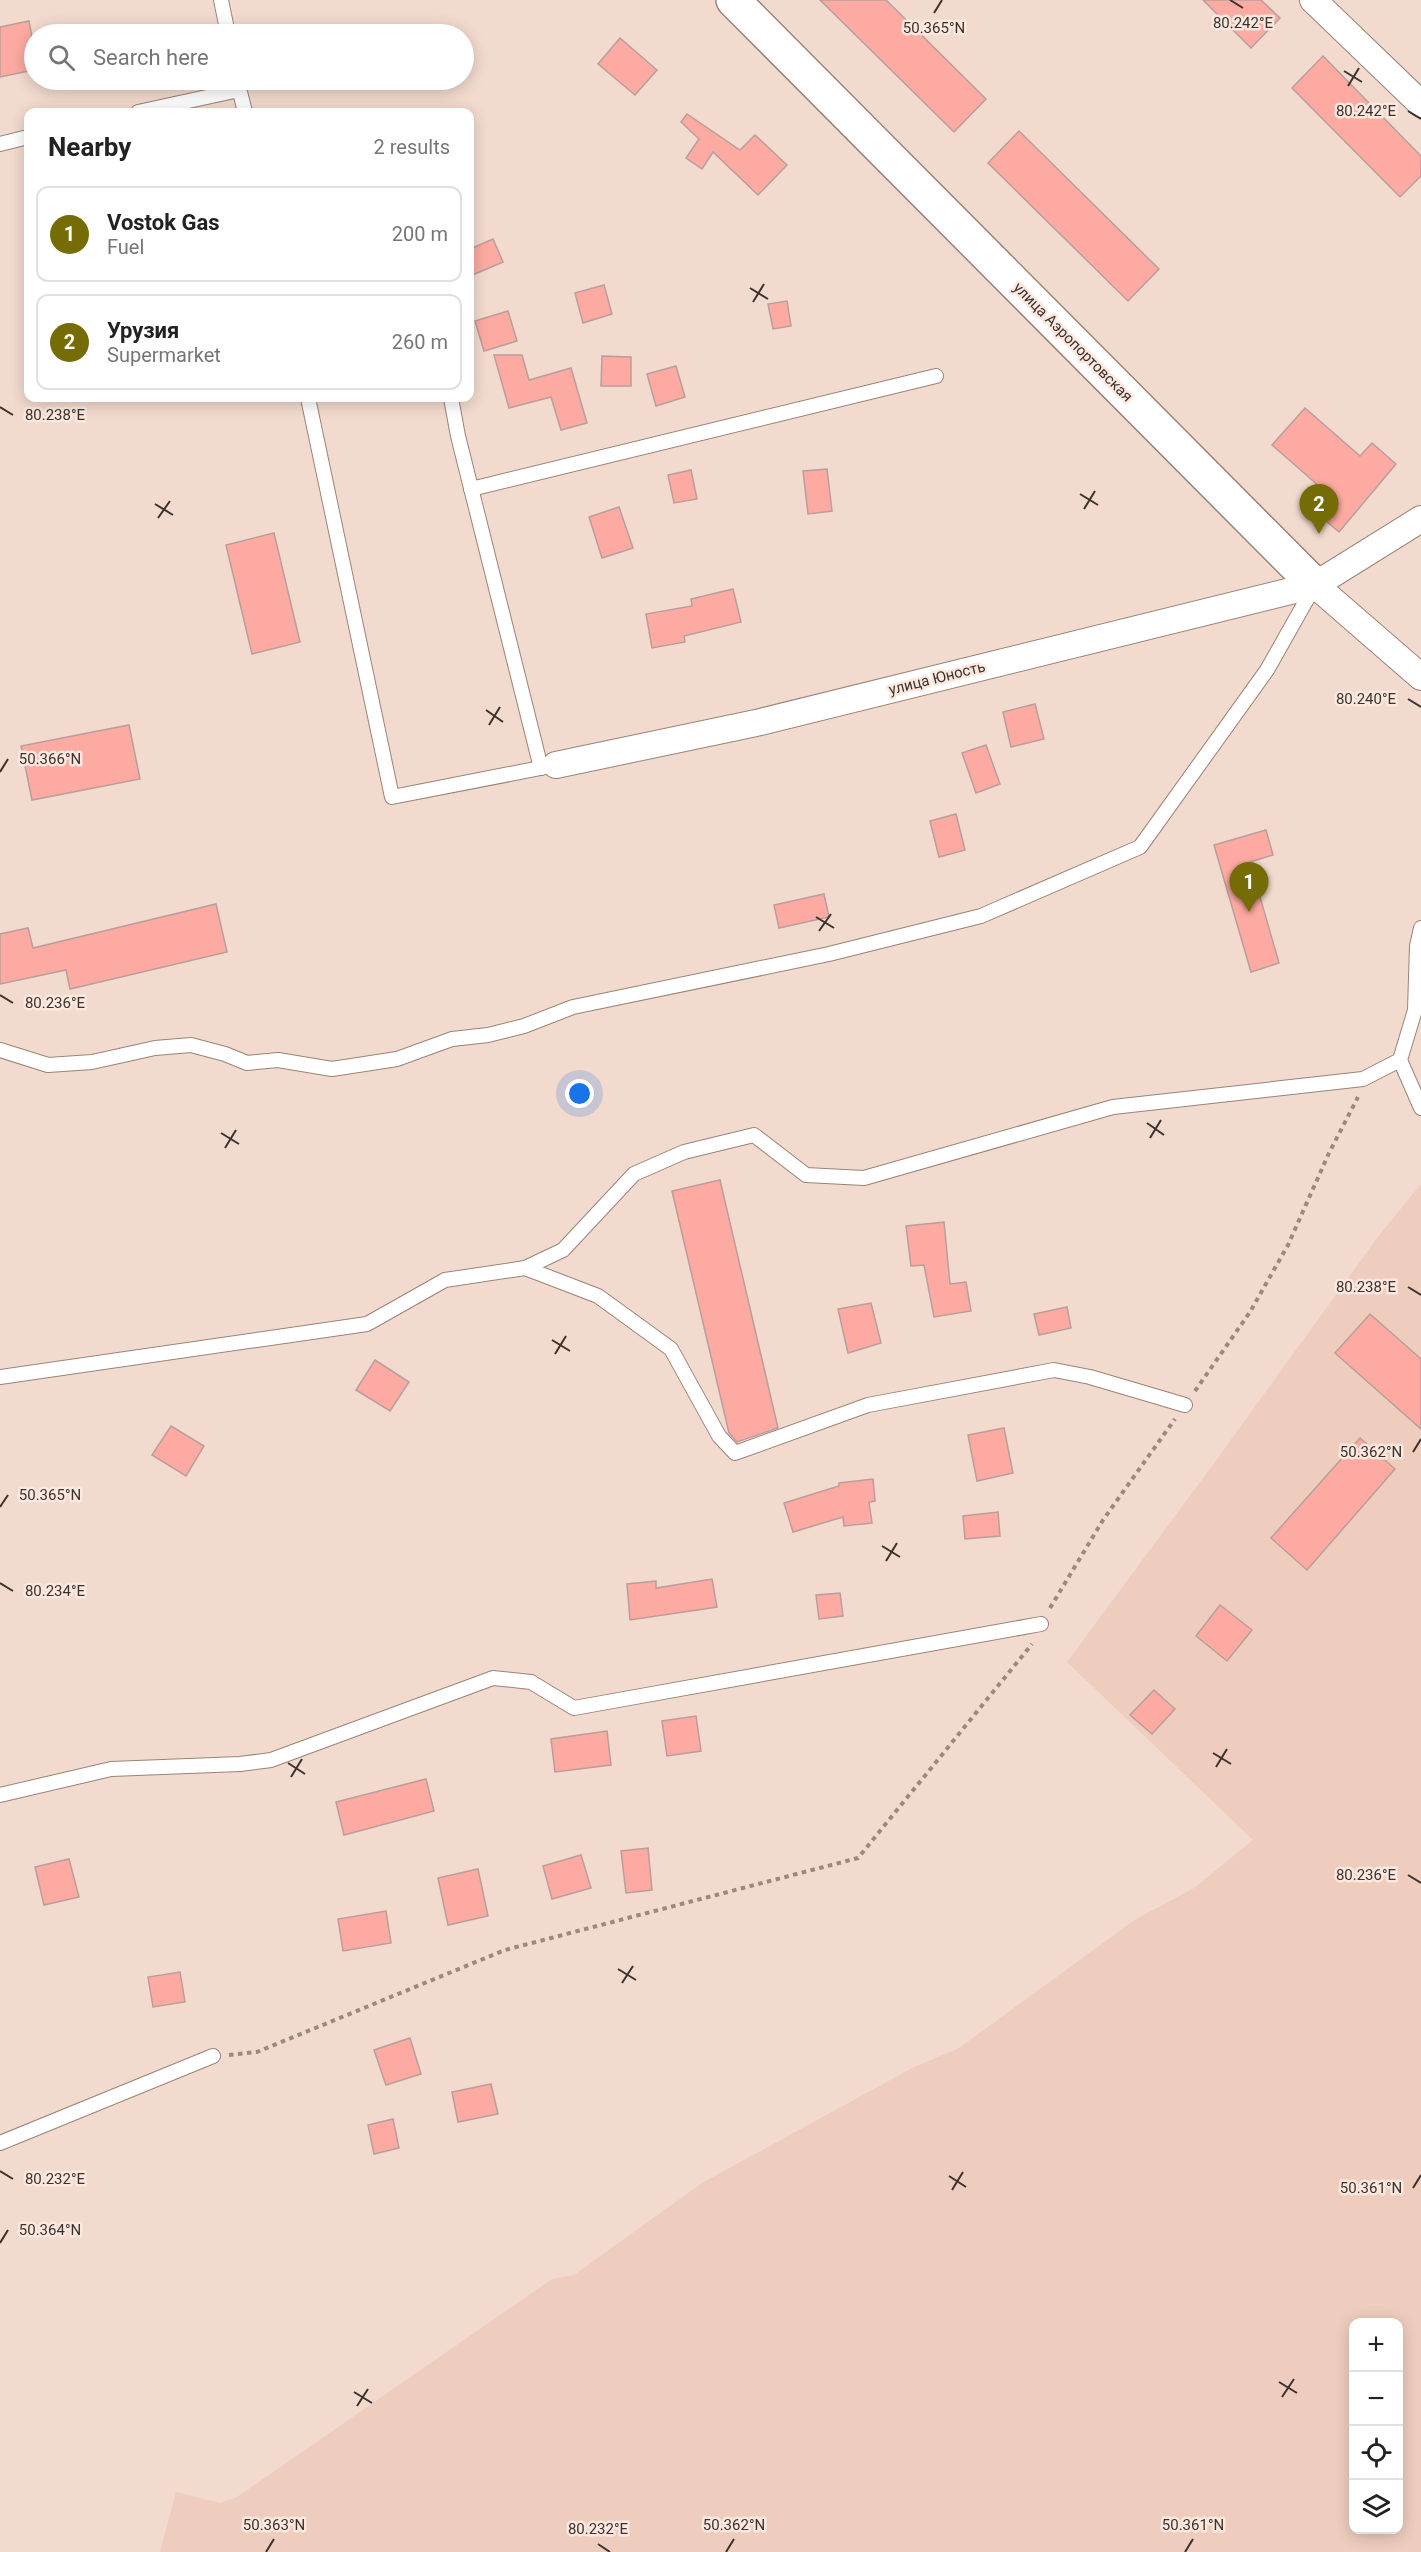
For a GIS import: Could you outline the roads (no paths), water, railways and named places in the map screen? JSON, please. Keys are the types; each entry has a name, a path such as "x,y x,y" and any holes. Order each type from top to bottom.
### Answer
{"street":[{"name":"улица Аэропортовская","path":"733,0 1315,585 1421,677"},
{"path":"1313,0 1421,104"},
{"name":"улица Юность","path":"549,767 756,723 1315,585 1421,519"}],"lane":[{"path":"221,0 226,24"},
{"path":"153,108 219,90"},
{"path":"239,90 244,108"},
{"path":"0,144 24,138"},
{"path":"471,489 936,376"},
{"path":"309,402 392,797 549,767 471,489 452,402"},
{"path":"0,1050 48,1065 92,1062 155,1048 191,1045 225,1054 247,1063 278,1060 332,1069 397,1059 452,1039 488,1035 524,1026 573,1007 829,954 981,916 1140,847 1267,670 1315,585"},
{"path":"1421,928 1417,946 1415,1010 1400,1060 1421,1108"},
{"path":"0,1377 367,1324 445,1280 525,1268 563,1250 634,1174 684,1152 754,1135 806,1175 864,1179 1113,1107 1363,1079 1400,1060"},
{"path":"525,1268 598,1296 671,1349 719,1436 735,1453 868,1405 1054,1370 1090,1377 1185,1405"},
{"path":"0,1795 111,1769 240,1764 271,1760 493,1678 531,1682 574,1708 1041,1623"},
{"path":"0,2143 213,2056"}],"place":[{"name":"Урузия","path":"1319,534"},
{"name":"Vostok Gas","path":"1249,912"}]}
